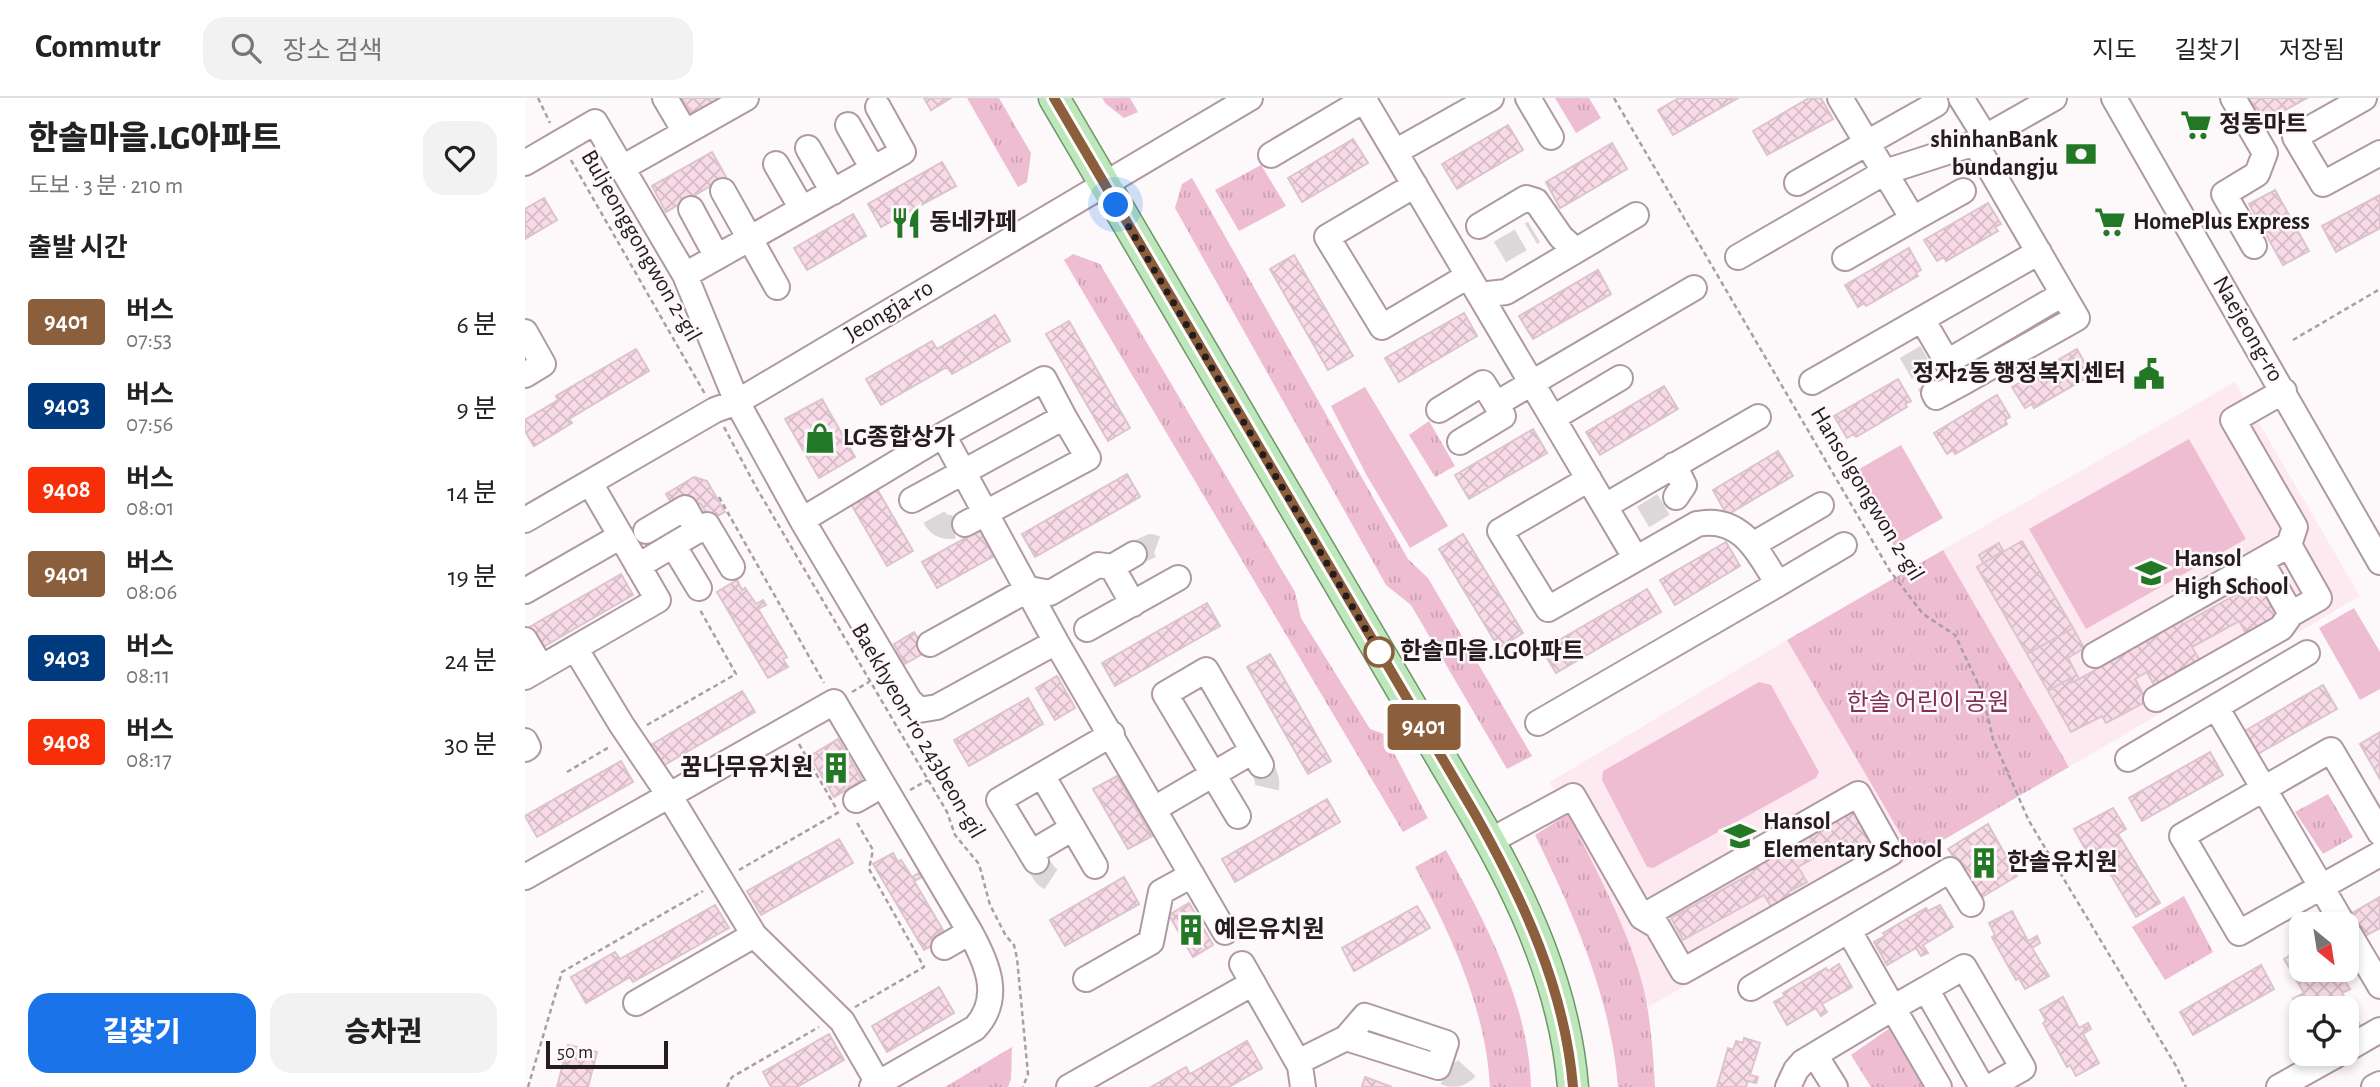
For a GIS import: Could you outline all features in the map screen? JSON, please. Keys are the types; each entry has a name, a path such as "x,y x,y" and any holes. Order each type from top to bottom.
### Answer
{"main road":[{"path":"1053,98 1490,841 1521,900 1542,953 1563,1019 1573,1087"}],"street":[{"path":"665,98 685,132"},
{"path":"622,168 746,98"},
{"name":"Jeongja-ro","path":"525,520 726,406 1250,98"},
{"path":"1395,152 1490,98"},
{"path":"1528,98 1551,137"},
{"path":"1840,98 1913,219"},
{"path":"1934,393 1936,397 2077,318 2039,252 1961,98"},
{"path":"1738,257 1885,172 1981,141 2054,98"},
{"name":"Naejeong-ro","path":"2114,98 2380,562"},
{"path":"2233,98 2265,153 2257,174 2224,194 2254,246"},
{"path":"2364,98 2295,137 2323,184 2380,152"},
{"path":"2372,98 2380,112"},
{"path":"1271,155 1364,99 1636,559"},
{"path":"1797,183 1936,104"},
{"path":"685,275 903,152 878,107"},
{"path":"525,163 595,122 685,275 726,406 802,520 909,700 919,710 937,707 1056,642"},
{"path":"848,125 873,169"},
{"path":"808,148 833,192"},
{"path":"776,164 802,209"},
{"path":"1415,186 1327,237 1382,327 1474,286 1506,292 1636,215"},
{"path":"723,191 777,287"},
{"path":"1845,258 1963,191"},
{"path":"1479,226 1526,198 1536,201 1542,227 1561,237 1576,250"},
{"path":"691,209 717,257"},
{"path":"1812,382 2039,252"},
{"path":"1496,404 1694,288"},
{"path":"1947,362 2063,294"},
{"path":"1922,319 1960,383"},
{"path":"525,332 543,364 525,375"},
{"path":"1553,418 1620,378"},
{"path":"802,520 1044,379 1088,458 975,519"},
{"path":"1439,410 1483,383 1503,416 1461,442"},
{"path":"2095,655 2289,545 2295,527 2233,420 2284,391"},
{"path":"912,500 1064,417"},
{"path":"1605,506 1758,417"},
{"path":"943,436 962,472 975,519 1029,589 1056,642 1112,734 1225,933"},
{"path":"1674,466 1684,485 1677,497"},
{"path":"1589,479 1500,531 1548,609 1697,524 1708,522 1719,522 1731,527 1754,544 1778,584"},
{"path":"525,640 533,672 658,600 590,483"},
{"path":"1754,544 1821,505"},
{"path":"646,531 685,508 698,530"},
{"path":"638,566 707,525 739,568"},
{"path":"525,591 621,536"},
{"path":"673,545 696,594"},
{"path":"1538,723 1844,545"},
{"path":"2156,699 2281,628 2291,614 2319,598 2289,545"},
{"path":"930,644 1029,589 1050,593 1098,565 1112,567 1135,554"},
{"path":"2261,561 2291,614"},
{"path":"1112,567 1133,604"},
{"path":"1087,629 1178,579"},
{"path":"525,877 669,795 834,702 985,960 990,974 991,991 984,1019 975,1028 875,1085 842,1021 754,935 669,795 621,724 575,648"},
{"path":"2127,759 2307,653"},
{"path":"1154,809 1213,774 1257,758 1206,670 1165,694 1213,774 1238,816"},
{"path":"2216,707 2336,912"},
{"path":"1073,828 1033,857 999,800 1112,734"},
{"path":"525,741 528,747 525,748"},
{"path":"2380,833 2331,750 2182,836 2239,933 2380,854"},
{"path":"1042,775 1095,866"},
{"path":"848,808 882,785"},
{"path":"1490,841 1573,796 1641,917 1657,926 1683,971 1891,853 1858,794 1641,917"},
{"path":"1751,988 1950,870 1971,904"},
{"path":"1086,979 1151,942 1161,892 1192,875"},
{"path":"1849,931 1939,1087"},
{"path":"944,947 970,932"},
{"path":"636,1003 754,935"},
{"path":"2359,950 2380,986"},
{"path":"1788,1087 1796,1070 1815,1055 1964,967 2023,1068 1990,1087"},
{"path":"1069,1087 1247,974 1298,1062 1303,1087"},
{"path":"1926,989 1982,1087"},
{"path":"2359,1042 2380,1030"},
{"path":"1298,1062 1346,1038 1441,1070"},
{"path":"1815,1055 1835,1087"},
{"path":"2279,1087 2317,1066"},
{"path":"2374,1087 2380,1084"}],"path":[{"path":"538,98 552,128"},
{"name":"Hansolgongwon 2-gil","path":"1614,98 1889,571 1923,614 1955,635 1982,692 1993,739 2029,821 2186,1087"},
{"name":"Buljeonggongwon 2-gil","path":"566,152 726,406"},
{"path":"2293,340 2380,289"},
{"name":"Baekhyeon-ro 243beon-gil","path":"726,406 756,487 947,812 955,835 979,863 990,905 1006,936 1014,945 1017,958 1028,1074 1023,1087"},
{"path":"719,497 834,702"},
{"path":"739,568 757,562"},
{"path":"639,730 736,674 696,594"},
{"path":"795,737 848,808 873,850 869,869 924,967 852,1008"},
{"path":"566,772 615,744"},
{"path":"730,875 848,808"},
{"path":"528,1087 562,972 706,889"},
{"path":"727,1087 732,1077 828,1022"}],"shaded area":[{"name":"Hansol High School","path":"2235,382 2360,596 2069,767 1943,550"},
{"name":"Hansol Elementary School","path":"1787,640 1914,857 1648,1007 1642,983 1612,905 1550,782"}],"green space":[{"path":"967,98 999,98 1031,153 1027,182 1018,187"},
{"path":"1102,98 1130,98 1138,112 1124,118"},
{"path":"1555,98 1589,98 1601,118 1576,133"},
{"path":"1261,165 1286,206 1239,231 1215,190"},
{"path":"1192,178 1408,559 1428,578 1532,756 1507,769 1411,605 1386,585 1175,208 1182,184"},
{"path":"1073,254 1100,264 1295,592 1301,618 1370,729 1384,734 1428,818 1403,832 1064,260"},
{"path":"1365,387 1448,526 1410,548 1367,476 1331,406"},
{"path":"1429,421 1455,466 1435,477 1409,435"},
{"path":"2189,439 2246,539 2086,629 2029,529"},
{"path":"1901,445 1943,518 1894,546 1854,472"},
{"name":"한솔 어린이 공원","path":"1943,550 2069,767 1914,857 1787,640"},
{"path":"2354,608 2380,652 2380,689 2360,700 2319,628"},
{"path":"1759,682 1771,685 1819,772 1816,778 1653,868 1647,867 1602,780 1603,771"},
{"path":"2328,794 2353,837 2323,854 2295,812"},
{"path":"1568,814 1610,898 1637,965 1648,1011 1655,1087 1618,1087 1608,1021 1589,957 1535,835"},
{"path":"1446,850 1490,934 1514,994 1528,1056 1531,1087 1490,1087 1482,1029 1474,1001 1453,946 1415,867"},
{"path":"2184,896 2213,952 2165,980 2132,927"},
{"path":"1897,1023 1933,1087 1871,1087 1851,1055"},
{"path":"1012,1047 1011,1079 1008,1087 945,1087"}],"building":[{"path":"682,98 721,98 692,115"},
{"path":"924,98 951,98 931,110"},
{"path":"1679,98 1738,98 1673,135 1658,110"},
{"path":"1809,98 1821,98 1833,119 1767,155 1753,131"},
{"path":"2248,98 2307,98 2262,123"},
{"path":"1508,125 1523,150 1457,189 1442,164"},
{"path":"1353,139 1368,163 1302,202 1288,178"},
{"path":"1612,143 1627,169 1560,208 1546,182"},
{"path":"712,152 726,177 666,212 652,186"},
{"path":"942,162 956,186 881,227 868,204"},
{"path":"2275,190 2309,251 2283,265 2249,204"},
{"path":"2380,195 2380,228 2336,252 2322,226"},
{"path":"544,198 557,220 525,239 525,209"},
{"path":"1988,203 2001,224 1995,227 1998,231 1946,261 1944,257 1937,261 1924,240"},
{"path":"853,214 866,236 807,270 794,248"},
{"path":"1909,248 1921,270 1916,273 1918,276 1866,306 1864,303 1858,307 1845,285"},
{"path":"1294,255 1353,356 1328,370 1270,269"},
{"path":"1598,270 1611,294 1533,339 1519,316"},
{"path":"1464,313 1477,336 1399,382 1385,358"},
{"path":"995,315 1010,341 952,374 947,367 881,405 866,379 932,341 937,349"},
{"path":"1069,321 1130,428 1108,441 1046,334"},
{"path":"636,349 649,371 569,419 572,423 534,446 525,431 525,420 558,400 556,396"},
{"path":"2077,349 2089,371 2084,374 2086,378 2034,408 2032,404 2025,408 2012,387"},
{"path":"1898,379 1911,401 1905,404 1907,407 1856,437 1854,434 1847,438 1834,416"},
{"path":"1664,386 1678,409 1600,455 1586,432"},
{"path":"1997,395 2010,417 2005,420 2007,424 1955,454 1953,450 1947,454 1934,433"},
{"name":"LG종합상가","path":"822,399 855,457 819,478 785,419"},
{"path":"1533,429 1547,453 1469,499 1455,475"},
{"path":"1778,451 1793,476 1727,515 1713,490"},
{"path":"1127,474 1140,497 1035,557 1022,534"},
{"path":"694,477 707,481 725,512 710,520 701,504 687,499 674,507 666,494"},
{"path":"877,489 913,551 887,566 851,504"},
{"path":"980,530 994,556 937,588 922,562"},
{"path":"1463,534 1523,633 1499,648 1439,549"},
{"path":"2022,541 2073,628 2027,654 1977,567"},
{"path":"1726,542 1740,566 1675,605 1660,580"},
{"path":"1999,543 2003,551 1983,563 1979,555"},
{"path":"621,574 633,595 538,650 526,629"},
{"path":"2255,577 2278,618 2247,635 2239,621 2192,647 2202,664 2156,689 2147,672 2135,679 2147,701 2106,723 2102,716 2071,732 2048,691 2069,679 2071,683 2079,679 2125,653 2124,649 2180,619 2183,624 2237,594 2234,589"},
{"path":"737,580 742,590 745,588 756,604 763,600 766,605 758,609 787,657 783,659 788,667 768,678 717,592"},
{"path":"1647,589 1661,612 1556,673 1542,650"},
{"path":"1207,603 1220,626 1115,686 1102,663"},
{"path":"2073,628 2084,648 2068,658 2079,679 2071,683 2069,679 2048,691 2027,654"},
{"path":"914,632 926,652 905,664 894,644"},
{"path":"1270,654 1331,761 1308,774 1247,667"},
{"path":"1057,676 1075,708 1055,720 1036,688"},
{"path":"2323,685 2337,709 2256,755 2243,732"},
{"path":"742,691 755,712 661,767 649,746"},
{"path":"1028,698 1043,724 969,766 954,740"},
{"path":"2380,732 2380,779 2360,744"},
{"name":"꿈나무유치원","path":"838,739 862,780 834,797 810,756"},
{"path":"2210,752 2223,775 2142,821 2129,798"},
{"path":"621,761 633,782 537,837 525,816"},
{"path":"1117,776 1152,836 1128,849 1093,789"},
{"path":"1327,799 1340,822 1235,882 1222,859"},
{"path":"1856,807 1879,847 1858,860 1846,840 1798,867 1807,882 1788,892 1791,897 1772,908 1764,895 1683,940 1671,918 1754,872 1749,863"},
{"path":"2113,808 2126,829 2118,834 2160,903 2136,917 2095,848 2087,852 2074,829"},
{"name":"한솔유치원","path":"1988,824 2017,876 1982,897 1948,849"},
{"path":"839,839 853,863 761,915 747,891"},
{"path":"893,853 912,877 919,873 922,877 914,881 943,930 939,932 944,939 924,950 873,864"},
{"path":"1124,877 1139,904 1065,946 1050,920"},
{"path":"2380,897 2380,928 2365,936 2359,925 2359,912 2354,912"},
{"name":"예은유치원","path":"1189,903 1213,945 1193,957 1169,915"},
{"path":"715,905 729,928 633,982 630,977 586,1003 571,977 615,952 620,959"},
{"path":"1940,905 1953,927 1923,945 1928,953 1921,956 1916,948 1887,965 1874,942 1885,936 1883,933 1926,908 1928,911"},
{"path":"1417,906 1430,928 1354,971 1342,948"},
{"path":"2012,911 2028,941 2037,936 2040,943 2032,948 2049,976 2025,989 2019,978 2016,980 1992,937 1995,935 1989,923"},
{"path":"1839,964 1852,987 1822,1004 1827,1012 1821,1016 1816,1008 1787,1025 1774,1002 1785,996 1783,993 1826,968 1828,971"},
{"path":"2261,965 2274,989 2193,1035 2180,1012"},
{"path":"2298,982 2346,982 2350,989 2342,993 2344,996 2298,996 2304,993"},
{"path":"939,987 954,1013 887,1052 872,1026"},
{"path":"2063,997 2079,1028 2088,1023 2091,1029 2083,1034 2099,1063 2076,1076 2070,1065 2067,1067 2043,1023 2046,1021 2040,1010"},
{"path":"2359,1023 2365,1034 2359,1037"},
{"path":"829,1034 844,1060 797,1087 771,1087 763,1072"},
{"path":"1744,1038 1760,1043 1750,1075 1758,1077 1756,1083 1748,1081 1746,1087 1717,1087 1728,1048 1733,1050 1736,1041 1743,1043"},
{"path":"1247,1041 1262,1068 1229,1087 1151,1087 1186,1067 1190,1074"},
{"path":"568,1045 597,1052 588,1087 557,1087"},
{"path":"1365,1077 1392,1087 1362,1087"}],"tunnel":[{"path":"1500,252 1534,232"},
{"path":"1910,352 1934,393"},
{"path":"1643,517 1676,497"},
{"path":"934,517 940,524 948,527 965,524"},
{"path":"1134,554 1151,546 1159,549 1164,556"},
{"path":"1261,765 1267,781 1262,797"},
{"path":"1036,861 1046,876 1060,885"},
{"path":"1445,1073 1461,1073 1472,1061"}],"bus line":[{"name":"9401","path":"1054,98 1475,814 1517,892 1542,953 1563,1019 1573,1087"}],"place":[{"name":"정동마트","path":"2196,125"},
{"name":"shinhanBank bundangju","path":"2081,154"},
{"name":"HomePlus Express","path":"2110,222"},
{"name":"동네카페","path":"906,223"},
{"name":"정자2동 행정복지센터","path":"2149,374"},
{"name":"LG종합상가","path":"820,438"},
{"name":"Hansol High School","path":"2151,573"},
{"name":"한솔마을.LG아파트","path":"1379,652"},
{"name":"꿈나무유치원","path":"836,768"},
{"name":"Hansol Elementary School","path":"1740,836"},
{"name":"한솔유치원","path":"1984,863"},
{"name":"예은유치원","path":"1191,930"}],"route":[{"path":"1116,205 1379,652"}]}
